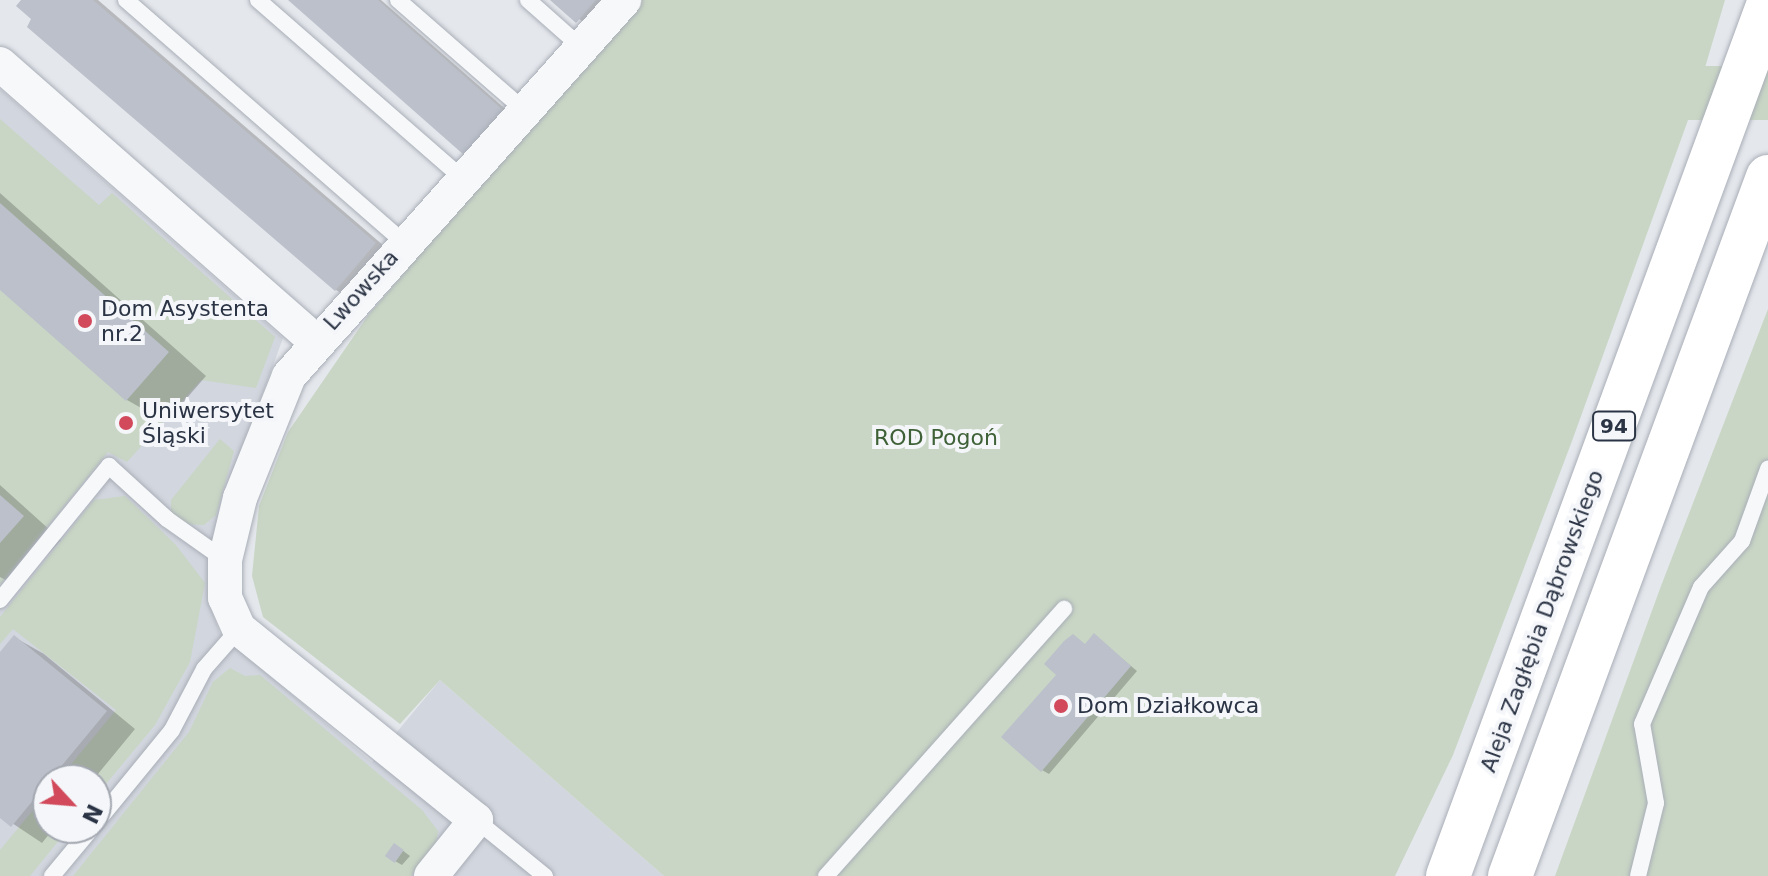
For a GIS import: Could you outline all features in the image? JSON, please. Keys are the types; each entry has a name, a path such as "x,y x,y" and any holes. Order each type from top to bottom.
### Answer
{"main road":[{"name":"Aleja Zagłębia Dąbrowskiego","path":"1450,863 1766,7"},
{"path":"1512,872 1768,177"}],"street":[{"name":"Lwowska","path":"0,64 315,341 624,0"},
{"path":"315,341 289,376 240,498 225,560 225,598 239,629 476,820 431,876"}],"lane":[{"path":"126,0 405,243"},
{"path":"258,0 463,179"},
{"path":"398,0 524,110"},
{"path":"528,0 582,48"},
{"path":"0,600 109,466 167,519 225,560"},
{"path":"1638,876 1656,803 1642,724 1701,587 1742,541 1768,469"},
{"path":"826,876 1064,609"},
{"path":"112,803 172,730 204,669 239,629"},
{"path":"476,820 545,876"},
{"path":"52,876 79,844"}],"shaded area":[{"name":"Uniwersytet Śląski","path":"0,89 283,338 221,508 210,605 220,634 372,762 440,680 664,876 0,876"}],"green space":[{"name":"ROD Pogoń","path":"638,0 1725,0 1696,98 1572,441 1453,755 1395,876 664,876 440,680 400,724 263,617 252,576 259,506 288,432 369,314"},
{"path":"904,66 1768,66 1768,120 904,120"},
{"path":"0,119 99,205 112,193 275,337 256,388 201,380 127,462 108,452 0,585"},
{"path":"1768,309 1768,876 1555,876 1661,586"},
{"path":"220,439 234,451 216,515 204,525 182,524 171,511 171,500"},
{"path":"125,496 176,545 205,583 190,662 155,725 112,777 112,764 71,764 116,710 13,629 0,644 0,617 94,500"},
{"path":"230,668 245,676 260,675 422,810 438,831 436,844 411,876 73,876 99,844 112,844 112,828 189,732 213,682"},
{"path":"32,811 32,844 56,844 30,876 0,876 0,850"}],"building":[{"path":"21,0 93,0 376,243 335,291 27,27 31,19 16,6"},
{"path":"288,0 378,0 503,110 464,155"},
{"path":"550,0 596,0 576,23"},
{"name":"Dom Asystenta nr.2","path":"0,203 169,352 126,401 0,290"},
{"path":"0,495 24,516 0,543"},
{"name":"Dom Działkowca","path":"1094,633 1131,666 1041,772 1001,737 1056,675 1044,664 1064,641 1073,634 1085,644"},
{"path":"14,635 107,711 63,764 32,764 32,802 11,827 0,818 0,652"},
{"path":"394,843 404,850 395,863 385,856"}],"place":[{"name":"Dom Asystenta nr.2","path":"85,321"},
{"name":"Uniwersytet Śląski","path":"126,423"},
{"name":"Dom Działkowca","path":"1061,706"}]}
